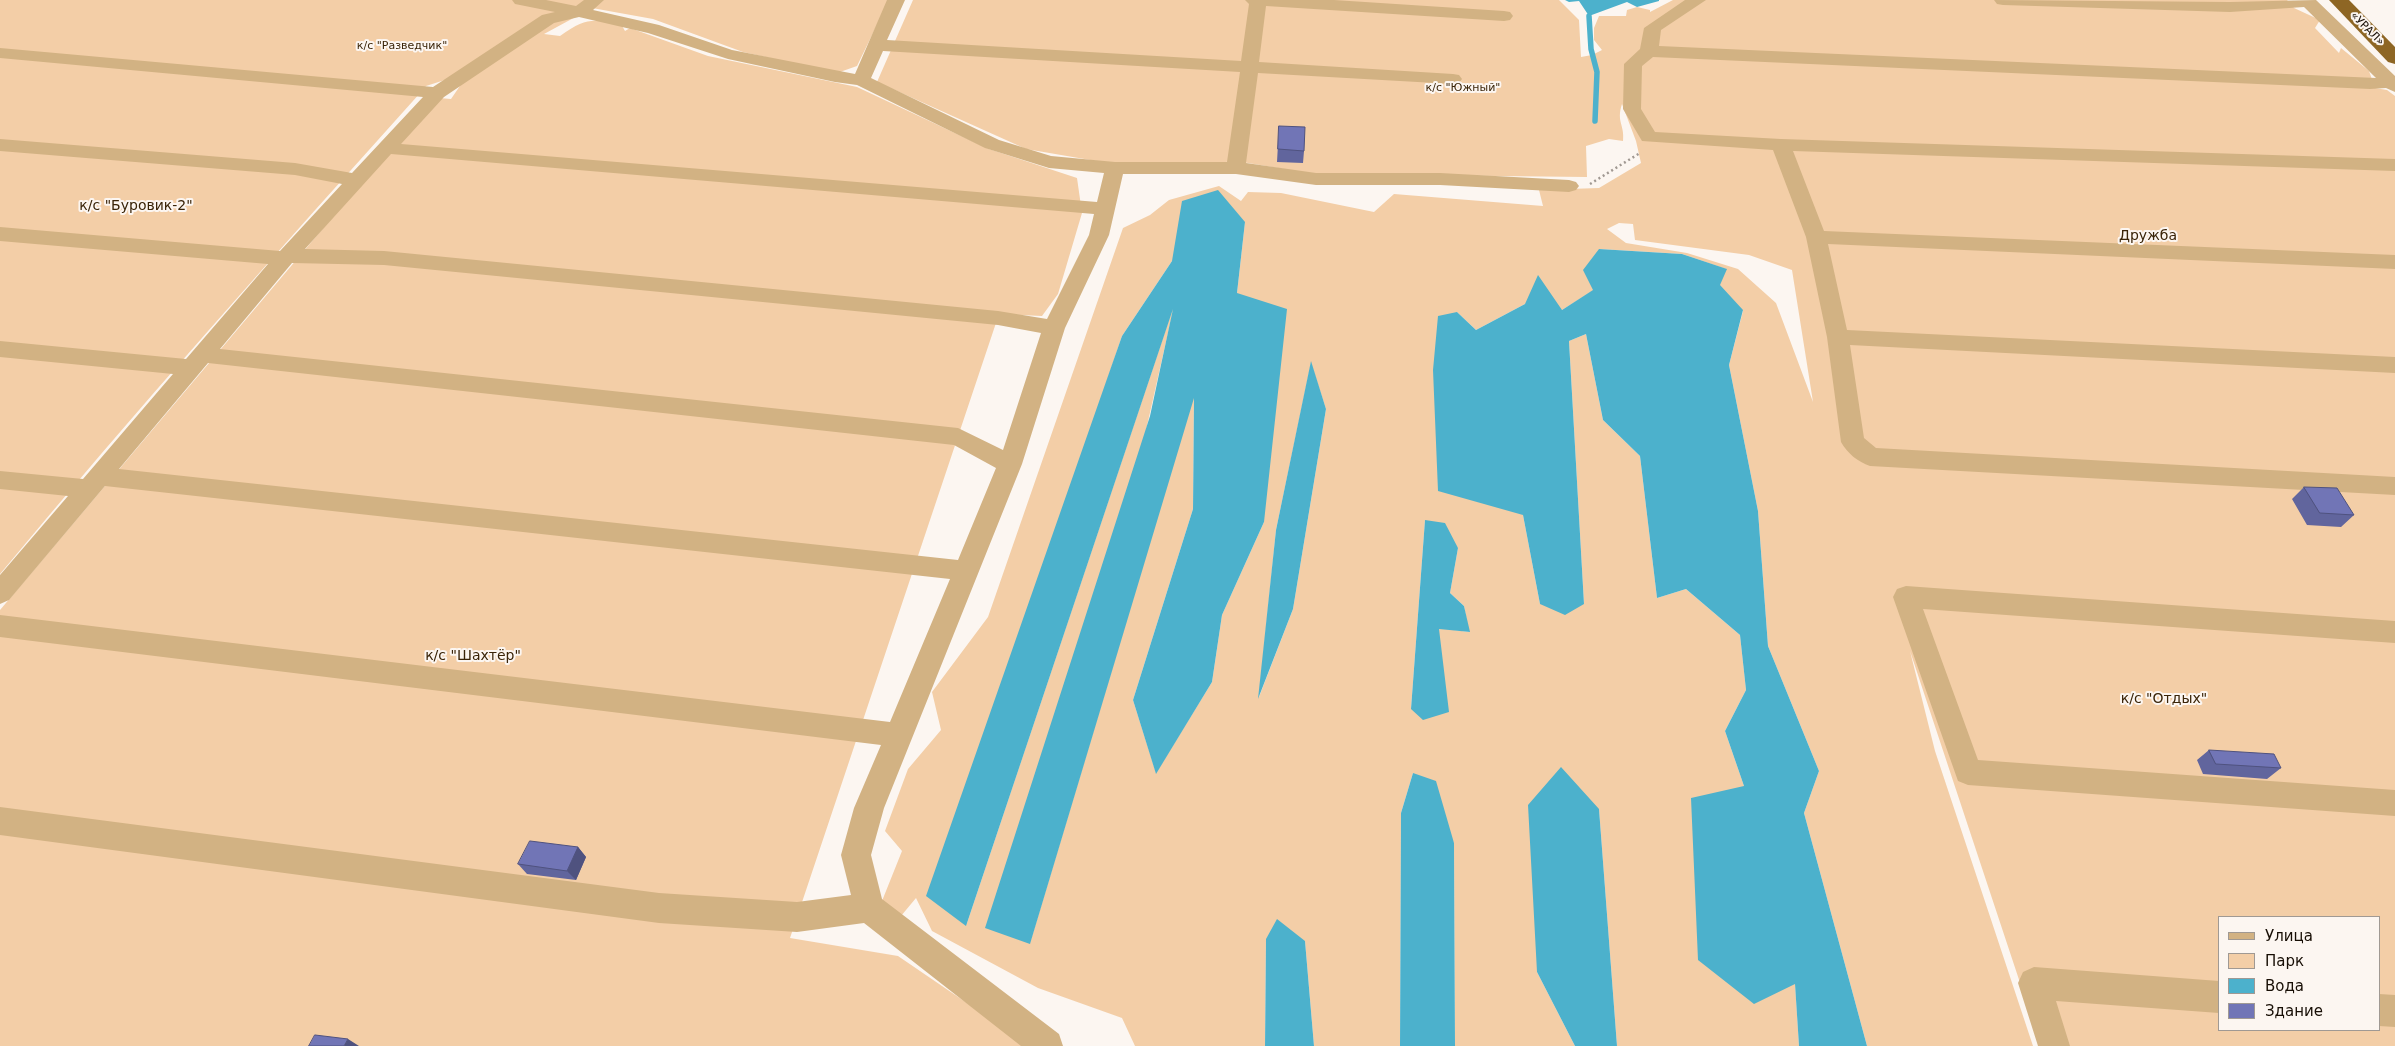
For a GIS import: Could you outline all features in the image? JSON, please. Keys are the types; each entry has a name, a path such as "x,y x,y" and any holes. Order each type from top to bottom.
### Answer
{"highway":[{"name":"«УРАЛ»","path":"2338,0 2395,58"}],"street":[{"path":"521,0 587,6 728,54 835,77 861,80 992,144 1050,162 1115,168 1236,168 1316,179 1440,180 1569,186"},
{"path":"861,80 896,0"},
{"path":"1236,168 1256,0 1504,16"},
{"path":"1698,0 1653,28 1649,51 1633,64 1632,109 1648,137 1781,145 2395,165"},
{"path":"2002,0 2230,7 2307,1 2392,84"},
{"path":"0,593 285,258 437,93 548,19 587,6"},
{"path":"876,45 1453,79"},
{"path":"1649,51 2392,84"},
{"path":"0,53 437,93"},
{"path":"0,145 295,169 355,180"},
{"path":"1781,145 1816,237 1838,338 1853,442 1870,457 2395,486"},
{"path":"385,148 1105,209"},
{"path":"1047,1046 869,908 856,855 869,808 1010,464 1054,328 1099,234 1115,168"},
{"path":"0,234 285,258 384,258 998,318 1054,328"},
{"path":"1816,237 2395,262"},
{"path":"1838,338 2395,365"},
{"path":"0,349 198,362 958,437 1010,464"},
{"path":"0,480 93,482 967,571"},
{"path":"2395,632 1906,597 1968,772 2395,804"},
{"path":"0,626 899,735"},
{"path":"0,821 659,908 797,917 869,908"},
{"path":"2054,1046 2034,983 2218,998"},
{"path":"2380,1010 2395,1011"}],"path":[{"path":"1569,186 1592,184 1643,151 1648,137"}],"green space":[{"name":"к/с \"Шахтёр\"","path":"0,0 889,0 857,66 837,73 743,52 653,19 592,8 544,34 560,36 576,26 589,21 621,24 625,31 630,28 708,56 857,87 989,149 1077,178 1082,213 1058,294 1042,316 999,314 790,938 898,956 1030,1046 0,1046 0,610 391,148 439,98 451,99 477,61 451,78 426,86 155,391 0,574"},
{"path":"913,0 1559,0 1579,20 1581,57 1592,55 1602,50 1594,40 1594,28 1599,16 1626,16 1627,10 1637,7 1650,10 1650,12 1673,0 2287,0 2294,8 2320,20 2315,28 2339,53 2341,48 2369,71 2375,88 2387,90 2395,96 2395,1046 2041,1046 1910,651 1935,751 2033,1046 1867,1046 1804,813 1819,771 1768,646 1758,511 1729,365 1743,311 1719,285 1726,269 1682,254 1599,249 1594,290 1562,310 1525,304 1476,330 1457,312 1523,515 1540,604 1584,604 1569,341 1586,334 1603,420 1640,456 1657,598 1686,589 1740,635 1746,690 1725,731 1744,786 1795,983 1799,1046 1617,1046 1599,809 1537,972 1575,1046 1455,1046 1454,843 1413,773 1401,813 1400,1046 1314,1046 1305,941 1266,939 1265,1046 1135,1046 1122,1018 1038,988 932,931 916,898 901,916 882,901 902,851 885,831 908,769 941,730 932,692 988,617 1123,228 1150,215 1169,200 1219,186 1241,201 1248,192 1281,193 1374,212 1394,194 1543,206 1539,190 1599,188 1641,163 1636,141 1622,104 1620,119 1623,141 1609,139 1586,146 1587,177 1314,174 1236,161 1205,164 1102,162 1026,149 877,82","holes":["1245,222 1237,293 1264,522 1222,615 1212,682 1156,773 1133,700 1193,509 1194,395 1030,943 1175,302 966,926 1087,440 1122,336 1172,261","1619,223 1633,224 1635,240 1749,255 1792,270 1813,402 1776,303 1738,269 1687,253 1626,243 1607,229","1311,363 1326,409 1293,609 1259,697 1276,530","1425,520 1458,548 1450,593 1464,606 1469,632 1439,628 1411,709"]}],"water":[{"path":"1565,0 1659,1 1637,7 1627,2 1589,16 1579,1 1569,2"},
{"path":"1218,190 1245,222 1237,293 1287,309 1264,522 1222,615 1212,682 1156,774 1133,700 1193,509 1194,398 1030,944 985,928 1150,416 1173,309 966,926 926,896 1122,336 1172,261 1182,201"},
{"path":"1599,249 1682,254 1727,269 1720,285 1743,310 1729,365 1758,511 1768,646 1819,771 1804,813 1867,1046 1799,1046 1795,984 1754,1004 1698,960 1691,798 1744,786 1725,731 1746,690 1740,635 1686,589 1657,598 1640,456 1603,420 1586,334 1569,341 1584,604 1565,615 1540,604 1523,515 1438,491 1433,370 1438,316 1457,312 1476,330 1525,304 1538,275 1562,310 1593,290 1583,270"},
{"path":"1311,361 1326,409 1293,609 1258,699 1276,530"},
{"path":"1425,520 1445,523 1458,548 1450,593 1464,606 1470,632 1439,629 1449,712 1423,720 1411,709"},
{"path":"1561,767 1599,809 1617,1046 1575,1046 1537,972 1528,805"},
{"path":"1413,773 1436,781 1454,843 1455,1046 1400,1046 1401,813"},
{"path":"1277,919 1305,941 1314,1046 1265,1046 1266,939"}],"building":[{"path":"1279,126 1305,127 1304,151 1278,149"},
{"path":"2304,487 2337,488 2354,515 2320,513"},
{"path":"2209,750 2274,754 2281,768 2216,764"},
{"path":"530,841 578,847 567,871 518,864"},
{"path":"315,1035 348,1039 344,1046 309,1046"}],"waterway":[{"path":"1589,16 1591,49 1597,72 1595,121"}],"park label":[{"name":"к/с \"Разведчик\"","path":"402,46"},
{"name":"к/с \"Южный\"","path":"1463,88"},
{"name":"к/с \"Буровик-2\"","path":"136,206"},
{"name":"Дружба","path":"2148,236"},
{"name":"к/с \"Отдых\"","path":"2164,699"}]}
